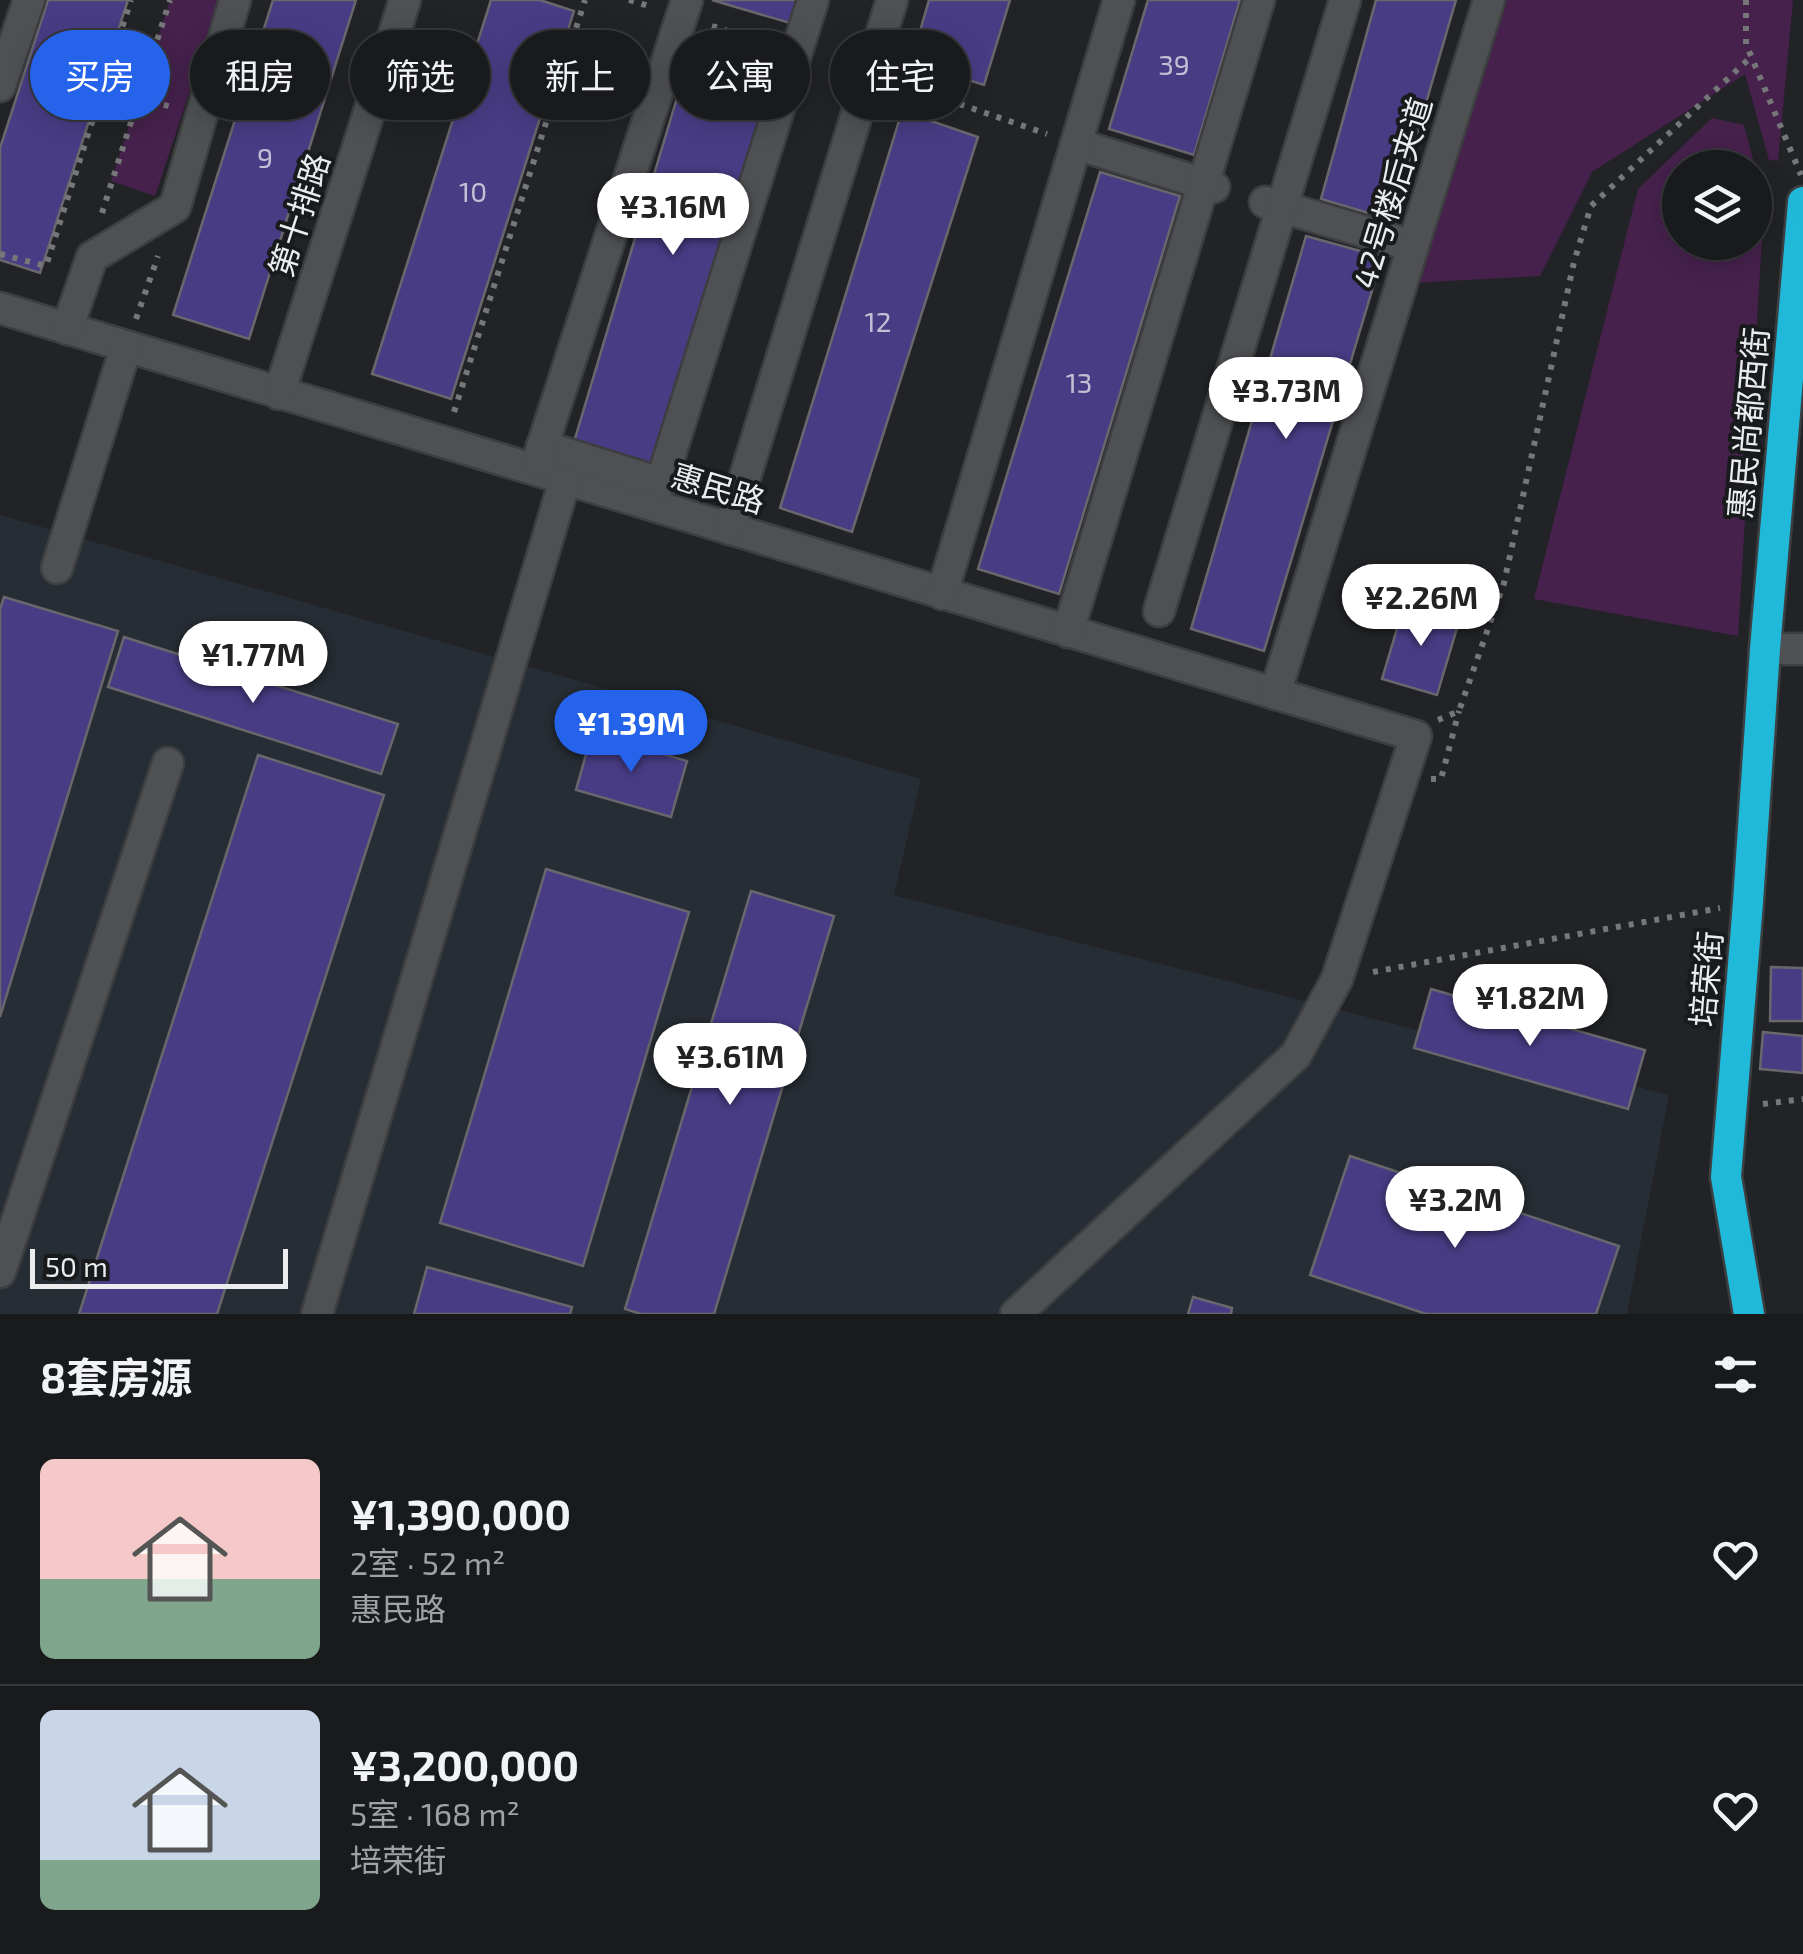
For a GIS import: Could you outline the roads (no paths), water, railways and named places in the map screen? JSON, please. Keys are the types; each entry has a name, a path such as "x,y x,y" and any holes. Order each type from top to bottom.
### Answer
{"highway":[{"name":"惠民尚都西街","path":"1765,649 1803,202"},
{"name":"培荣街","path":"1748,1314 1726,1177 1765,649"}],"street":[{"path":"0,86 28,0"},
{"path":"67,329 92,256 175,207 236,0"},
{"name":"第十排路","path":"279,394 406,0"},
{"path":"684,8 539,458 662,483 813,0"},
{"path":"729,530 892,0"},
{"path":"942,594 1119,0"},
{"path":"1068,632 1209,185 1259,0"},
{"path":"1159,612 1272,205 1345,0"},
{"name":"42号楼后夹道","path":"1275,694 1489,0"},
{"path":"1076,144 1209,185"},
{"path":"1272,205 1413,246"},
{"name":"惠民路","path":"0,308 67,329 130,336 279,394 539,458 565,480 1416,736 1338,979 1296,1055 1016,1314"},
{"path":"57,568 130,336"},
{"path":"317,1314 565,480"},
{"path":"1765,649 1803,648"},
{"path":"0,1272 168,764"}]}
